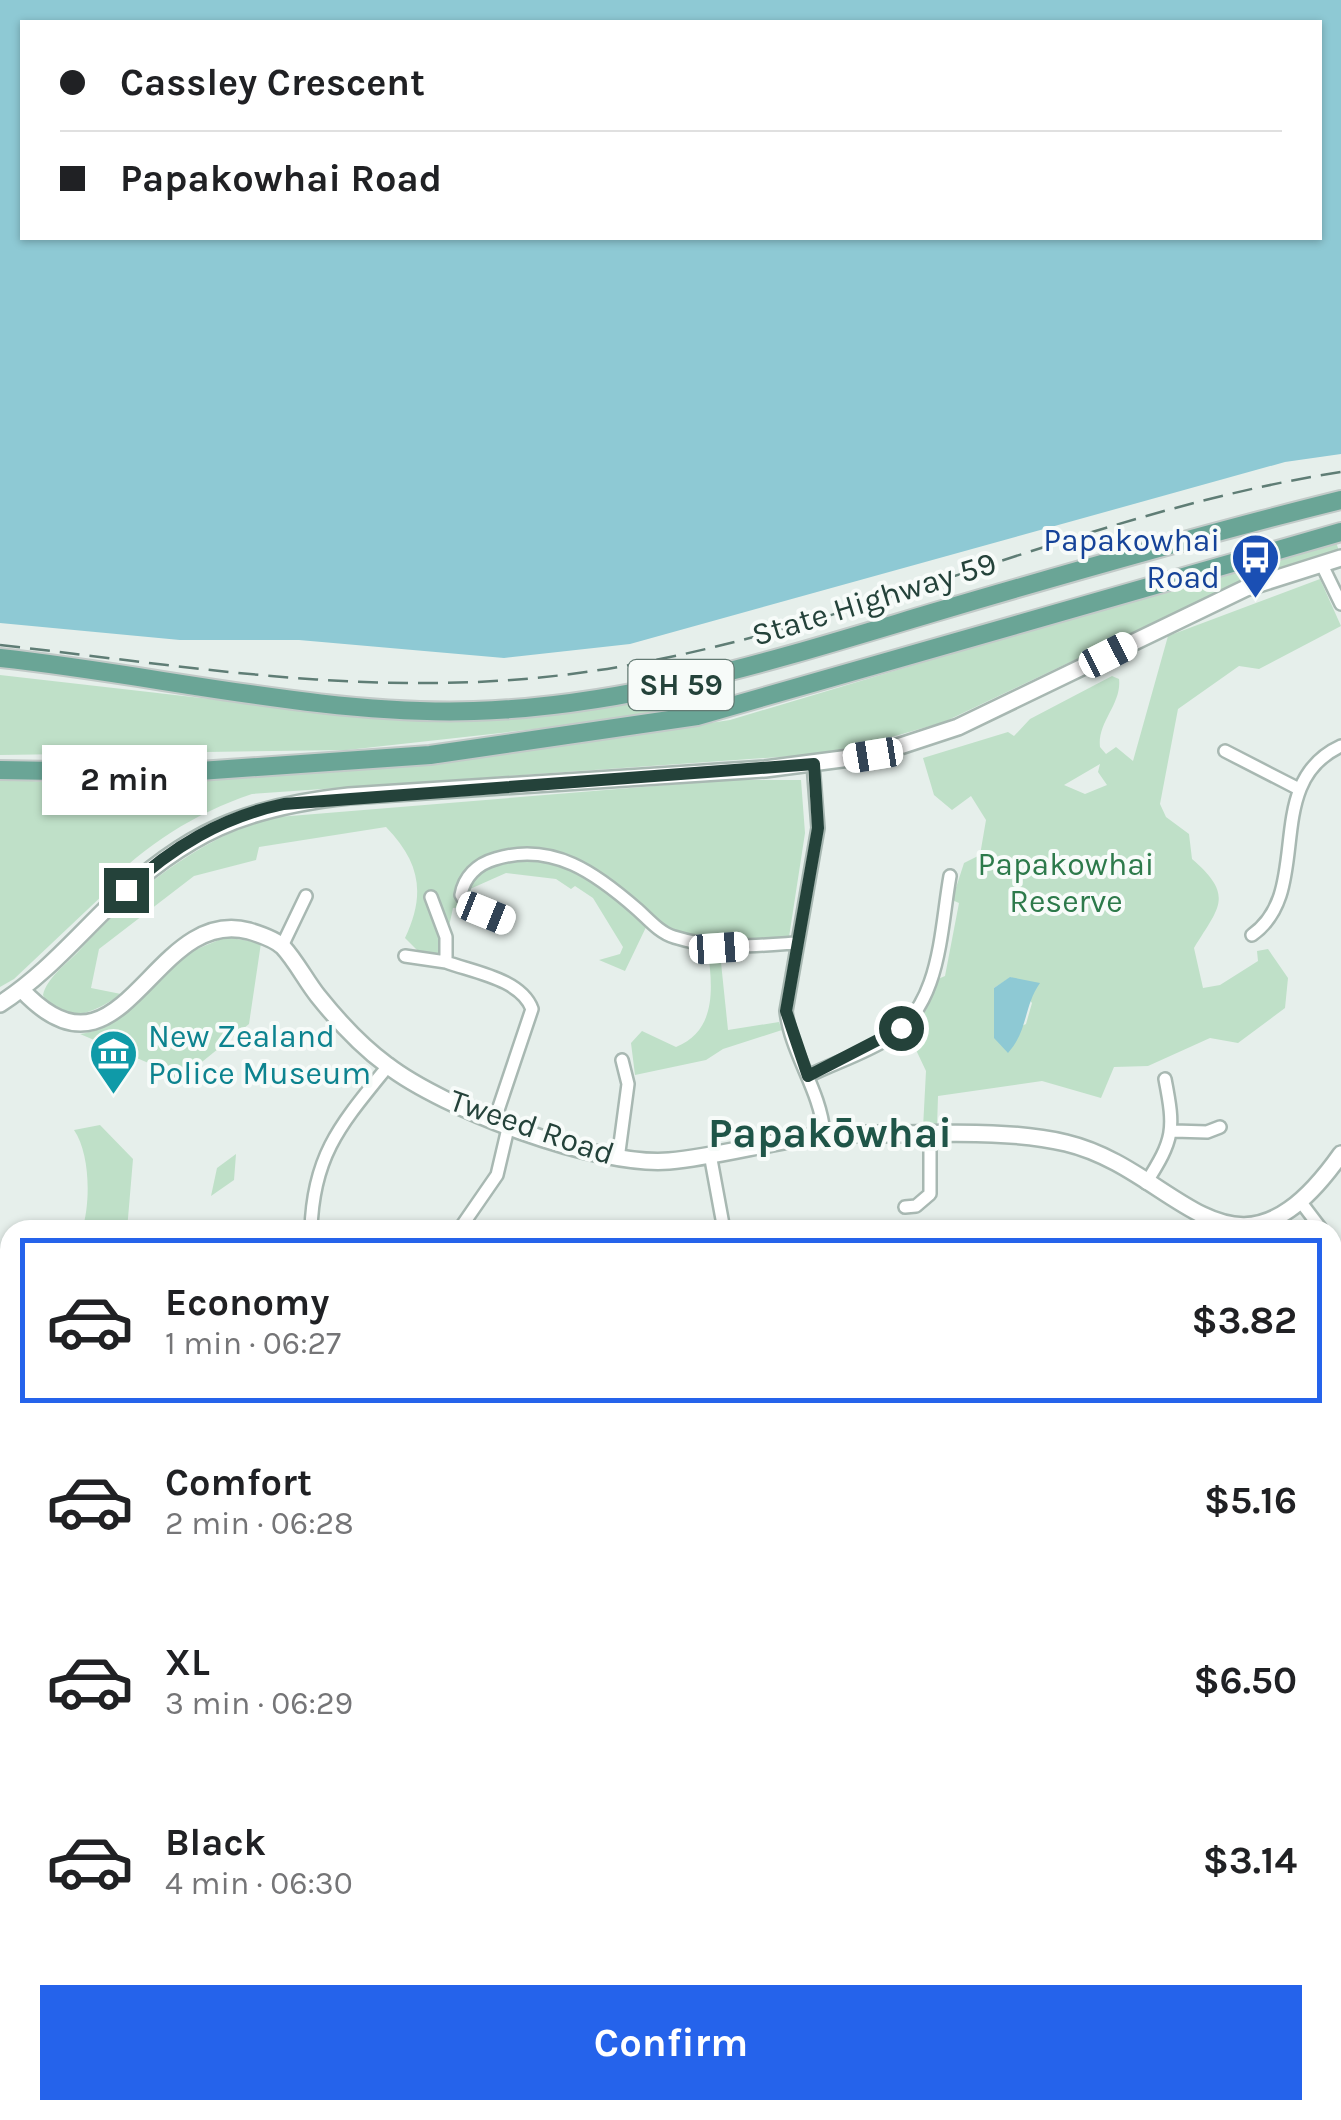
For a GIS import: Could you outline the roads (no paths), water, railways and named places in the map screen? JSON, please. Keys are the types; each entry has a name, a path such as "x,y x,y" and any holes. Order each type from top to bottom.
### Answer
{"main road":[{"name":"State Highway 59","path":"0,658 398,708 473,711 593,700 714,679 1178,540 1341,500"},
{"name":"State Highway 59","path":"0,770 171,773 430,755 697,716 1341,532"}],"street":[{"path":"0,1004 22,990 159,861 212,828 269,807 350,796 814,764 873,755 958,727 1246,588 1341,558"},
{"path":"1320,563 1341,604"},
{"path":"1252,936 1272,920 1297,788 1313,766 1341,746"},
{"path":"1224,752 1297,788"},
{"path":"814,764 818,828 786,1011 822,1112 824,1132"},
{"path":"506,921 467,905 460,895 462,885 488,862 542,854 574,862 605,881 671,936 719,948 795,943"},
{"path":"808,1076 891,1037 915,1016 931,982 950,876"},
{"path":"22,990 54,1019 88,1024 113,1012 189,942 205,935 238,929 282,946 306,896"},
{"path":"431,897 446,936 446,962"},
{"name":"Tweed Road","path":"282,946 334,1015 388,1066 439,1096 618,1159 666,1161 824,1132 1069,1144 1101,1156 1146,1183 1194,1220"},
{"path":"405,956 446,962 512,986 528,998 532,1009 502,1121 497,1176 466,1220"},
{"path":"618,1159 628,1084 622,1060"},
{"path":"310,1220 312,1189 323,1156 388,1066"},
{"path":"1146,1183 1169,1147 1174,1131 1165,1079"},
{"path":"1174,1131 1208,1132 1220,1128"},
{"path":"905,1206 916,1206 930,1194 934,1176 930,1135"},
{"path":"710,1154 722,1220"},
{"name":"Tweed Road","path":"1268,1220 1300,1201 1341,1154"},
{"path":"1300,1201 1314,1220"}],"water":[{"path":"0,0 1341,0 1341,454 1285,462 630,644 504,658 299,640 180,640 0,623"},
{"path":"1010,977 1040,983 1008,1053 994,1038 994,988"}],"railway":[{"path":"0,645 308,679 461,683 538,678 710,648 890,597 1158,513 1341,472"}],"place":[{"name":"Papakowhai Road","path":"1255,600"},
{"name":"New Zealand Police Museum","path":"113,1096"}],"district":[{"name":"Papakōwhai","path":"830,1133"}],"park label":[{"name":"Papakowhai Reserve","path":"1066,882"}]}
